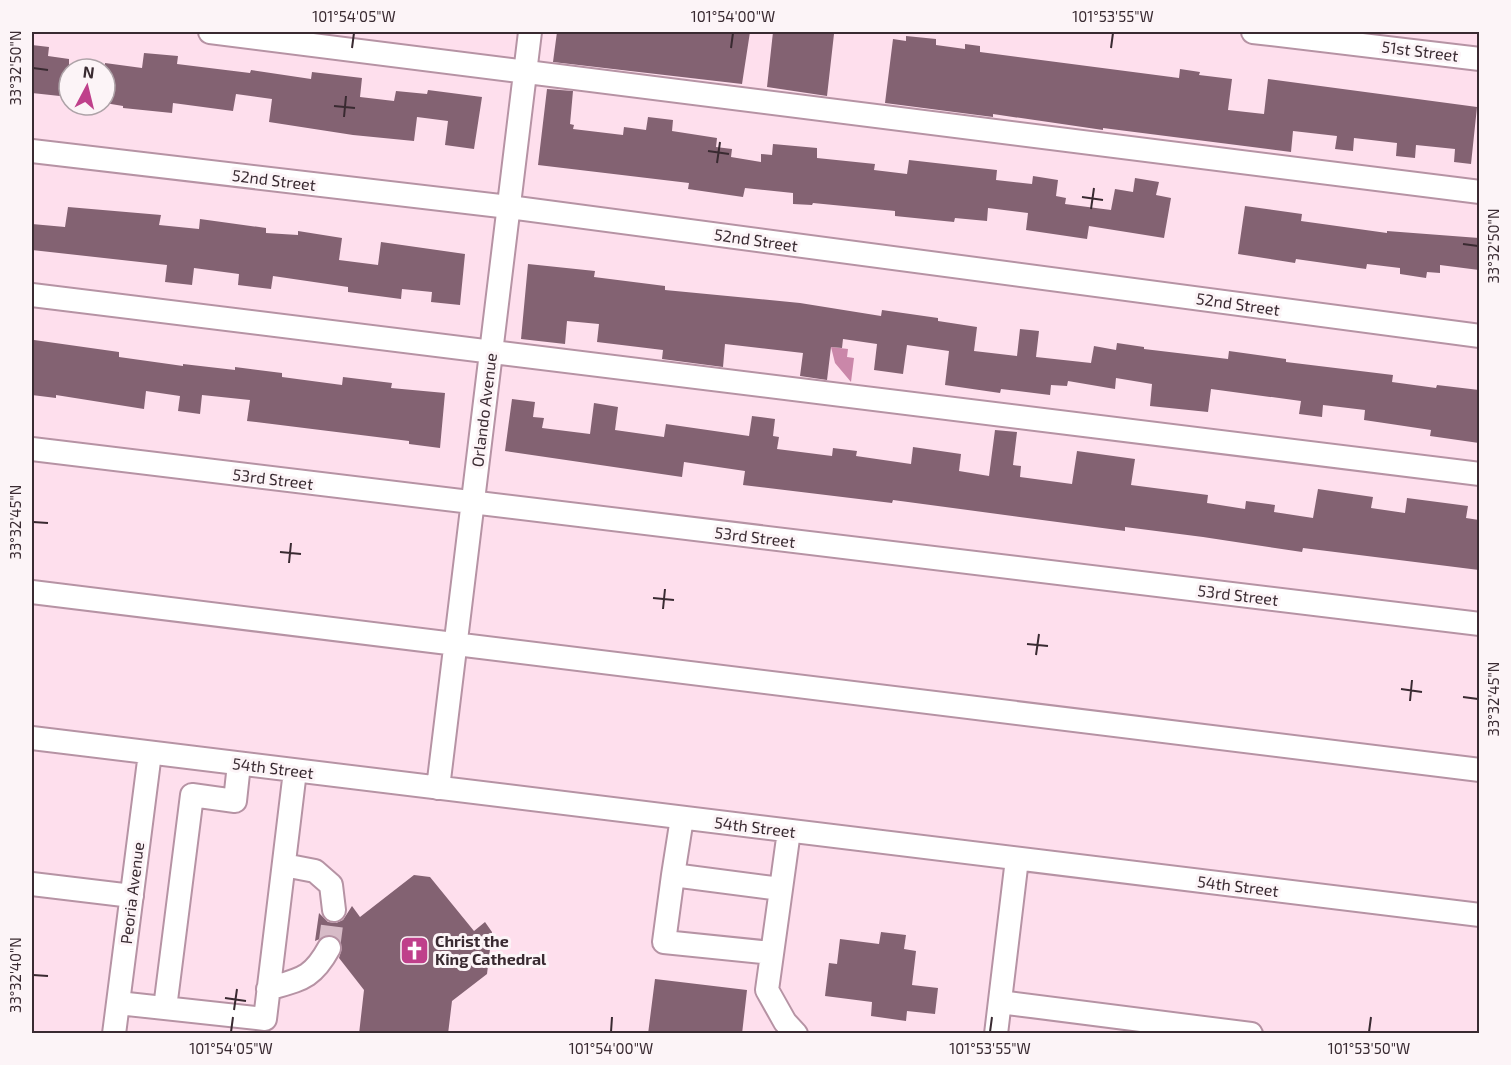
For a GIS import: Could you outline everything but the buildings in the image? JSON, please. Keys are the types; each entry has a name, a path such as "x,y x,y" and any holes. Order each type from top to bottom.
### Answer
{"street":[{"path":"210,32 1479,192"},
{"name":"Orlando Avenue","path":"438,788 530,32"},
{"name":"51st Street","path":"1253,32 1479,59"},
{"name":"52nd Street","path":"32,151 509,207 1479,336"},
{"path":"32,295 1479,474"},
{"name":"53rd Street","path":"32,450 1479,624"},
{"path":"32,592 1479,770"},
{"name":"54th Street","path":"32,738 1479,915"},
{"name":"Peoria Avenue","path":"114,1034 150,753"},
{"path":"165,1008 192,795 235,801 239,764"},
{"path":"118,1003 256,1023 268,989 295,771"},
{"path":"682,818 664,942 772,952"},
{"path":"789,831 767,990 785,1022 796,1034"},
{"path":"996,1034 1017,859"},
{"path":"284,865 315,871 331,885 334,910"},
{"path":"673,876 781,889"},
{"path":"32,884 132,896"},
{"path":"268,989 300,980 318,969 329,948"},
{"path":"1000,1002 1251,1034"}],"shaded area":[{"path":"831,347 848,349 847,357 854,358 851,382 835,363"}],"tunnel":[{"path":"329,948 334,910"}],"place":[{"name":"Christ the King Cathedral","path":"414,950"}]}
